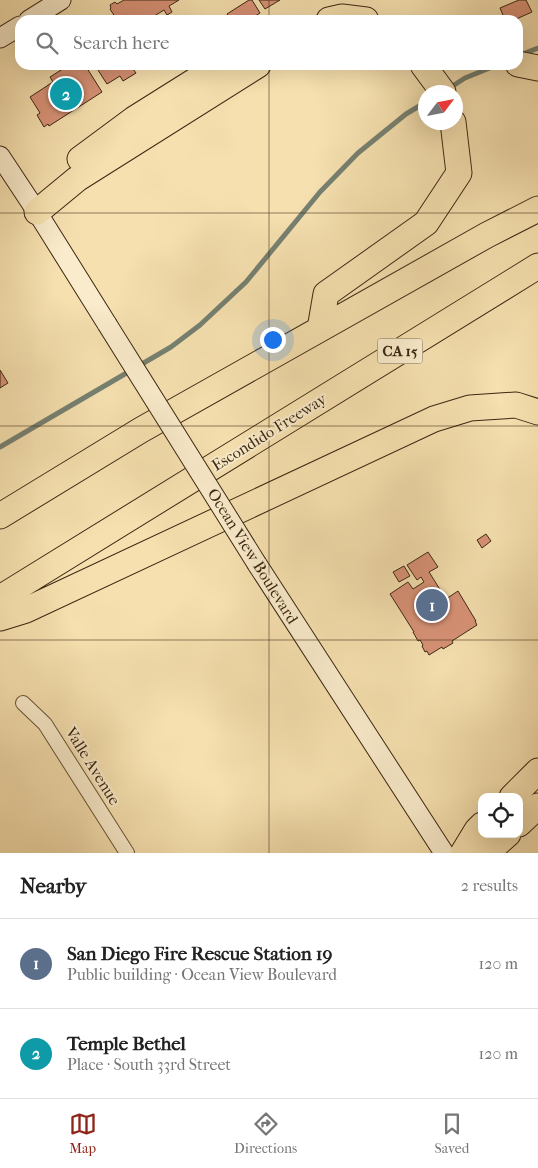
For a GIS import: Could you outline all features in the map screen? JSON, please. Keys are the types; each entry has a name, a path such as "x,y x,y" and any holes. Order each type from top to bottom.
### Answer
{"highway":[{"path":"37,212 62,172 134,119 212,70"},
{"path":"37,212 77,178 250,70"},
{"path":"427,70 438,85"},
{"path":"320,329 326,294 426,223 459,172 454,130"},
{"path":"0,516 141,430 538,208"},
{"name":"Escondido Freeway","path":"0,598 538,266"},
{"path":"0,618 26,610 434,419 470,408 516,405 538,412"},
{"path":"516,793 538,771"},
{"path":"523,820 538,806"},
{"path":"463,853 478,828"},
{"path":"485,853 504,838"}],"main road":[{"path":"37,15 61,0"},
{"path":"0,38 15,29"},
{"name":"Ocean View Boulevard","path":"0,156 257,564 444,853"}],"street":[{"name":"Valle Avenue","path":"23,703 46,724 127,853"}],"building":[{"path":"124,0 179,0 169,6 172,12 167,15 164,10 156,15 114,15 110,5 115,2 117,4"},
{"path":"249,0 252,0 260,13 257,15 227,14"},
{"path":"259,0 280,0 265,9"},
{"path":"519,0 526,0 532,12 523,16 503,15 500,8"},
{"path":"61,70 88,70 102,92 49,126 48,124 44,127 37,115 40,113 30,97 53,82 50,77"},
{"path":"98,70 134,70 136,73 123,81 120,76 107,84"},
{"path":"0,370 8,383 0,388"},
{"path":"486,534 491,541 482,548 477,540"},
{"path":"428,552 438,567 429,572 446,599 458,591 477,625 452,641 453,643 429,655 427,651 425,652 420,640 418,641 390,594 408,582 413,589 424,582 421,577 417,580 407,565"},
{"path":"404,566 410,576 399,582 393,572"}],"waterway":[{"path":"523,54 538,48"},
{"path":"454,85 465,78 485,70"},
{"path":"0,447 171,347 200,325 246,282 320,192 358,153 406,114 418,107"}],"place":[{"name":"Temple Bethel","path":"66,94"},
{"name":"San Diego Fire Rescue Station 19","path":"432,605"}]}
